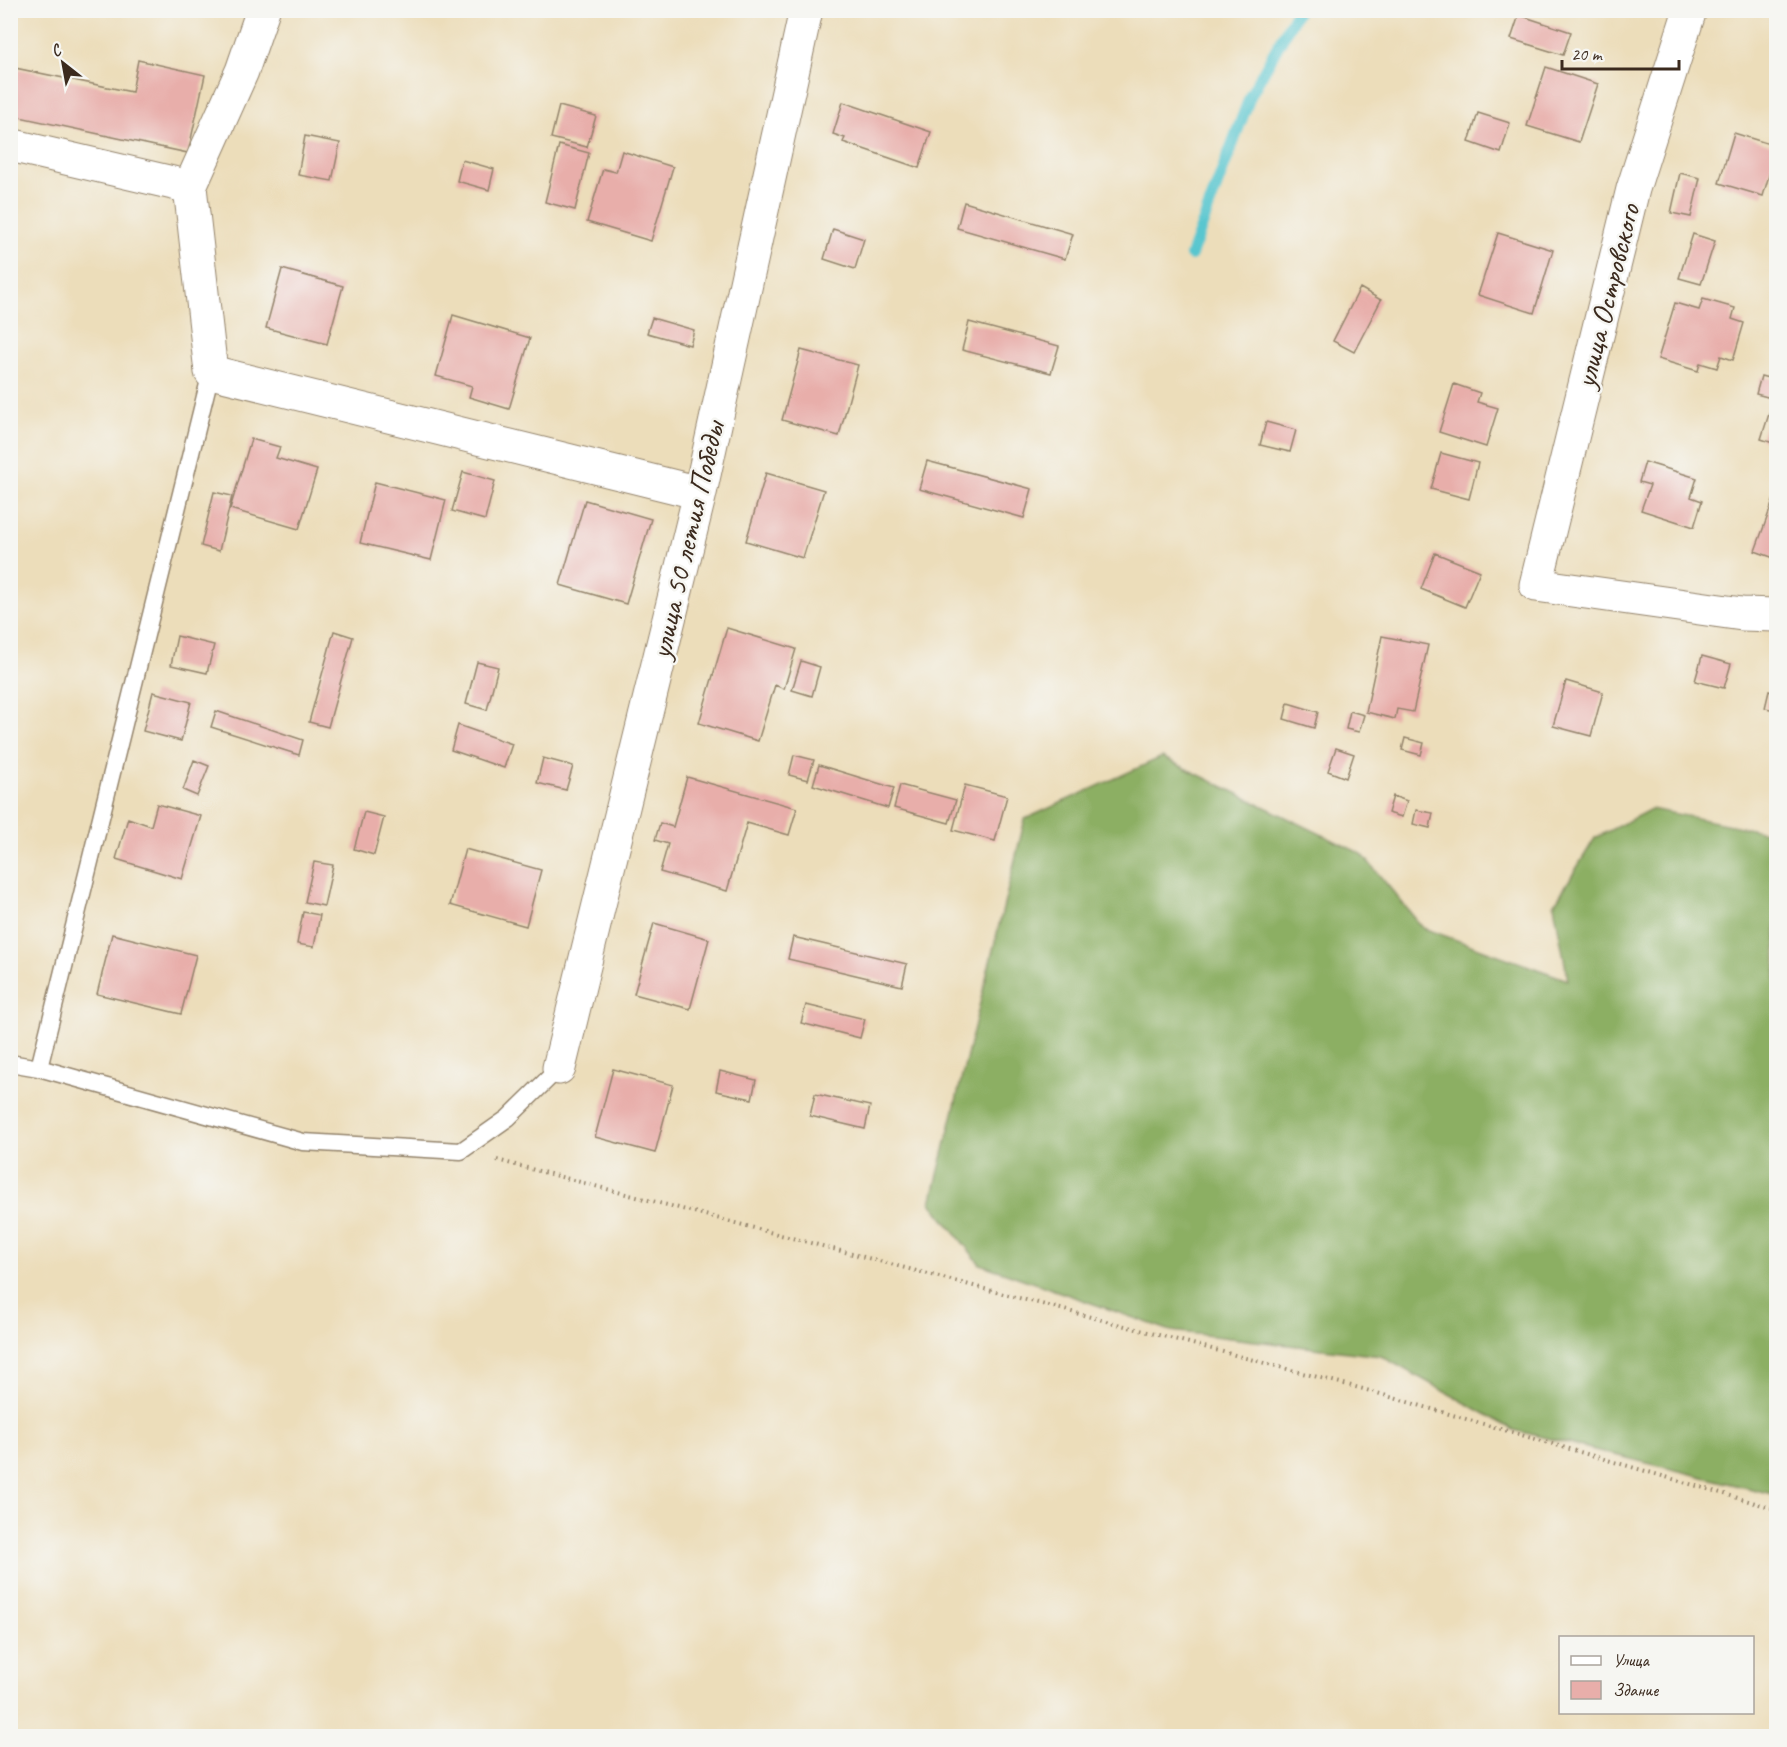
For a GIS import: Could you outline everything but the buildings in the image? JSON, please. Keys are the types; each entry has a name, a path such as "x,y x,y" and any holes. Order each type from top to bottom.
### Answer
{"street":[{"path":"263,10 242,71 190,187 211,372 700,493"},
{"name":"улица 50 летия Победы","path":"559,1068 700,493 806,10"},
{"name":"улица Островского","path":"1690,10 1633,189 1536,585 1742,614 1776,615"},
{"path":"10,145 190,187"}],"lane":[{"path":"39,1068 211,372"},
{"path":"10,1063 39,1068 303,1143 461,1150 508,1118 559,1068"}],"path":[{"path":"461,1150 1364,1389 1776,1509"}],"green space":[{"path":"1162,757 1362,854 1423,928 1568,980 1554,905 1595,838 1651,809 1776,834 1776,1495 1514,1430 1381,1356 1171,1331 980,1264 931,1203 1025,819"}],"waterway":[{"path":"1191,255 1251,94 1298,10"}]}
